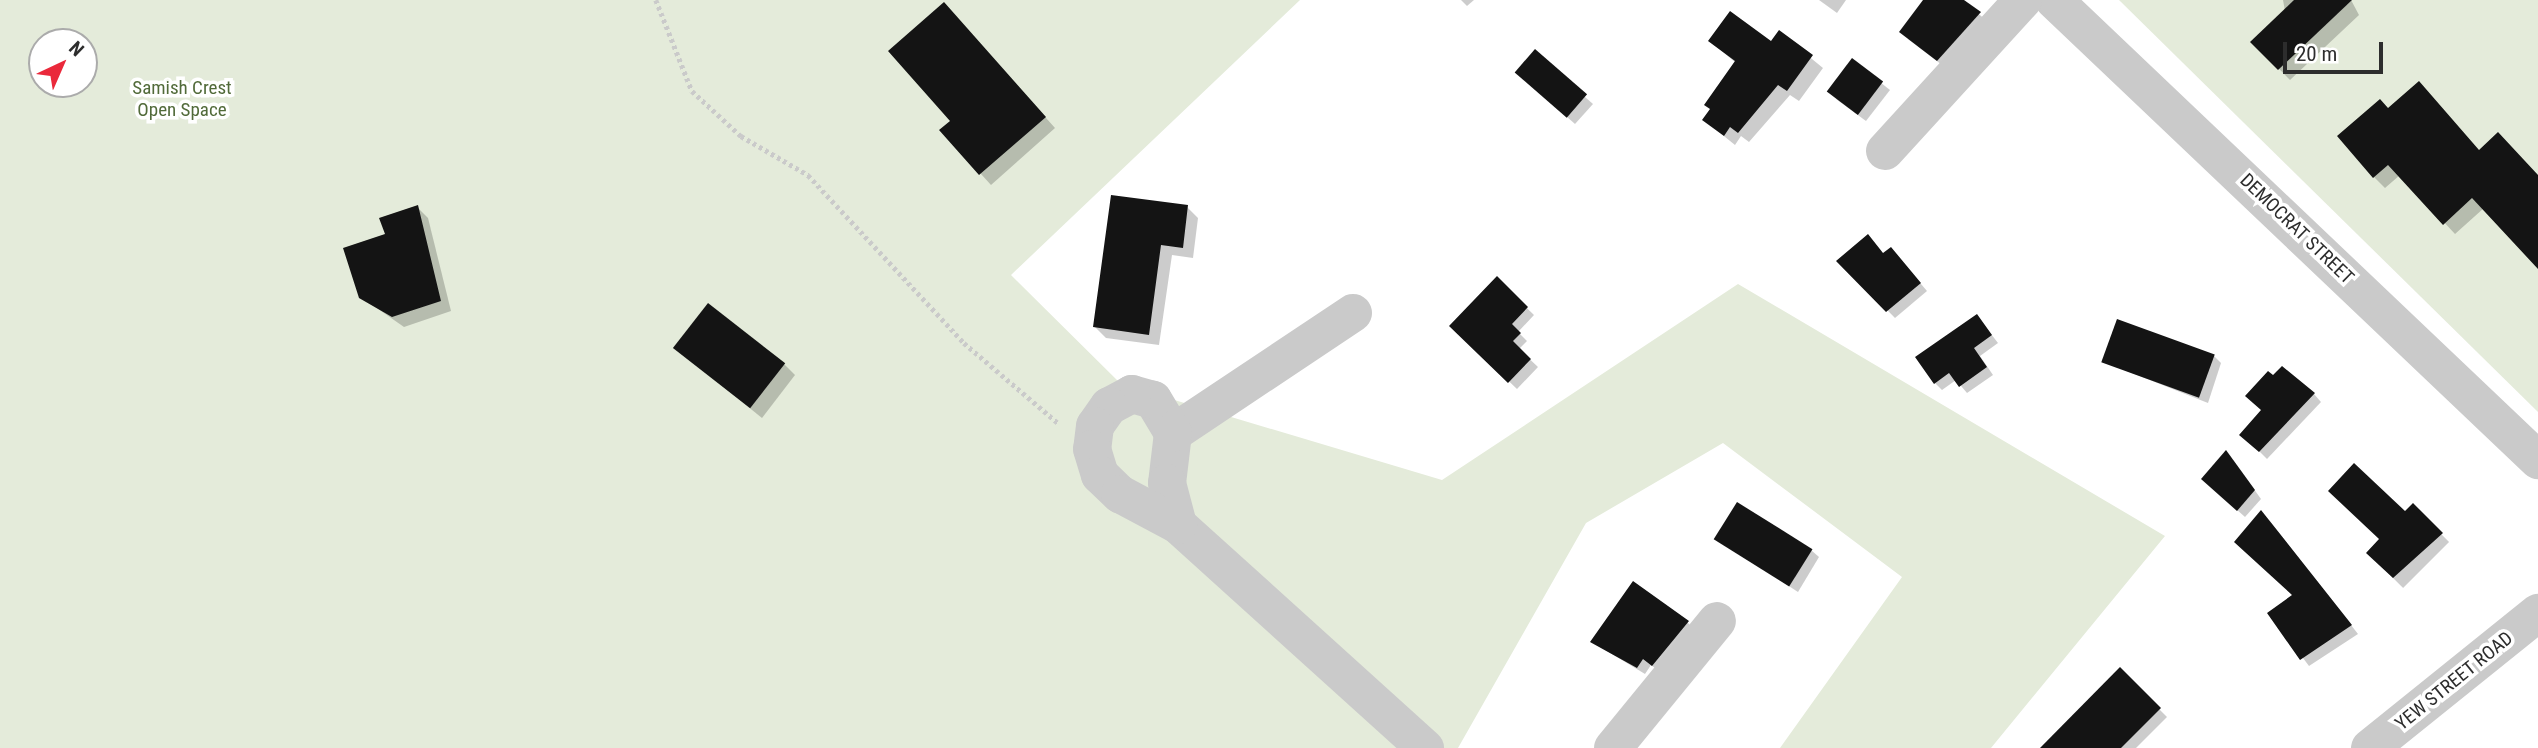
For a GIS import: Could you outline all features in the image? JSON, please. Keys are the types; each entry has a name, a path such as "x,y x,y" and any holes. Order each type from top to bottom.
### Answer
{"street":[{"path":"1885,151 2024,0"},
{"name":"DEMOCRAT STREET","path":"2054,0 2538,460"},
{"path":"1173,432 1353,313"},
{"path":"1178,525 1167,483 1173,432 1153,400 1132,394 1109,406 1095,426 1093,449 1100,475 1120,494 1178,525 1422,746"},
{"name":"YEW STREET ROAD","path":"2370,748 2538,613"},
{"path":"1613,748 1717,621"}],"path":[{"path":"656,0 692,91 741,136 808,174 964,343 1093,449"}],"green space":[{"name":"Samish Crest Open Space","path":"0,0 1300,0 1011,275 1121,384 1442,480 1738,284 2165,536 1991,748 1780,748 1902,577 1723,443 1586,523 1458,748 0,748"},
{"path":"2119,0 2538,0 2538,412"}],"building":[{"path":"1923,0 1964,0 1981,12 1937,61 1899,32"},
{"path":"2294,0 2352,0 2278,70 2250,42"},
{"path":"944,2 1046,117 979,175 939,130 950,121 888,51"},
{"path":"1730,11 1771,41 1779,30 1813,55 1787,91 1778,85 1738,133 1730,127 1724,136 1702,120 1710,109 1704,105 1735,61 1708,41"},
{"path":"1535,49 1587,94 1567,118 1515,72"},
{"path":"1852,58 1883,81 1858,115 1827,92"},
{"path":"2419,81 2479,150 2498,132 2538,175 2538,269 2472,198 2443,225 2388,165 2373,178 2337,136 2380,99 2388,108"},
{"path":"1111,195 1188,205 1183,248 1161,245 1149,335 1093,327"},
{"path":"418,205 441,301 392,317 359,298 343,248 385,234 379,218"},
{"path":"1868,234 1883,253 1891,247 1921,283 1886,312 1836,261"},
{"path":"1497,276 1528,307 1512,324 1521,333 1513,341 1531,359 1508,383 1449,326"},
{"path":"708,303 785,363 750,408 673,348"},
{"path":"1977,314 1992,335 1974,348 1987,367 1959,387 1949,373 1934,384 1915,357"},
{"path":"2117,319 2215,355 2199,398 2101,362"},
{"path":"2282,366 2315,393 2259,452 2239,435 2261,410 2245,396 2268,371 2273,375"},
{"path":"2226,450 2255,490 2237,511 2201,479"},
{"path":"2354,463 2405,511 2413,503 2443,533 2393,578 2366,553 2379,539 2328,491"},
{"path":"1737,502 1812,549 1789,586 1714,539"},
{"path":"2261,510 2352,625 2300,660 2267,613 2292,595 2234,542"},
{"path":"1633,581 1689,621 1652,666 1643,659 1637,668 1590,642"},
{"path":"2120,667 2161,708 2121,748 2040,748"}]}
